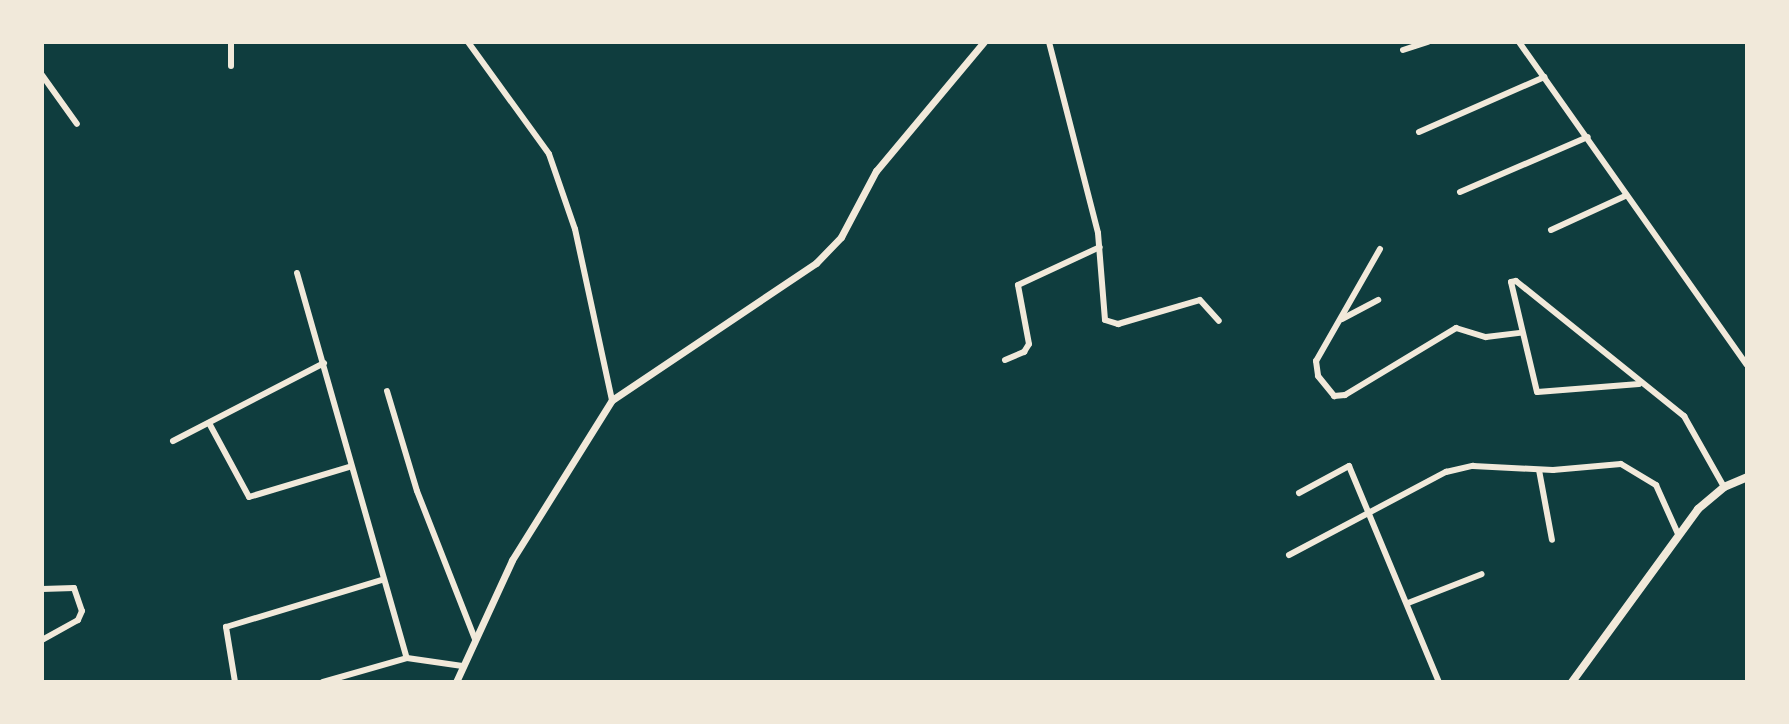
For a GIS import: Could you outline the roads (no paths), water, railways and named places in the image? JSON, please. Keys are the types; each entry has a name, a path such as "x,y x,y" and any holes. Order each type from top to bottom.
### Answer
{"main road":[{"path":"1572,682 1678,534 1724,487 1747,477"}],"street":[{"path":"231,42 231,66"},
{"path":"468,42 549,154 575,229 612,400"},
{"path":"456,682 512,560 612,400 816,263 841,237 876,171 984,42"},
{"path":"1049,42 1100,247 1103,312 1109,325 1200,300 1219,321"},
{"path":"1403,50 1428,42"},
{"path":"1519,42 1747,365"},
{"path":"42,75 77,124"},
{"path":"1419,132 1544,77"},
{"path":"1460,192 1588,137"},
{"path":"1551,230 1625,196"},
{"path":"1005,360 1024,352 1029,344 1018,285 1100,247"},
{"path":"1380,249 1316,361 1318,376 1334,396 1345,395 1456,328 1486,337 1520,333"},
{"path":"297,273 324,363 349,467 407,658"},
{"path":"1639,384 1537,392 1509,286 1513,281 1639,384 1684,416 1724,487"},
{"path":"1342,319 1378,300"},
{"path":"173,441 324,363"},
{"path":"387,391 417,491 475,639"},
{"path":"209,423 249,497 349,467"},
{"path":"1289,555 1458,468 1539,470 1621,464 1656,485 1678,534"},
{"path":"1299,493 1349,466 1371,512 1439,682"},
{"path":"1539,470 1552,540"},
{"path":"1408,603 1482,574"},
{"path":"235,682 226,627 382,580"},
{"path":"42,589 74,588 82,611 78,620 42,640"},
{"path":"323,682 407,658 462,666"}]}
